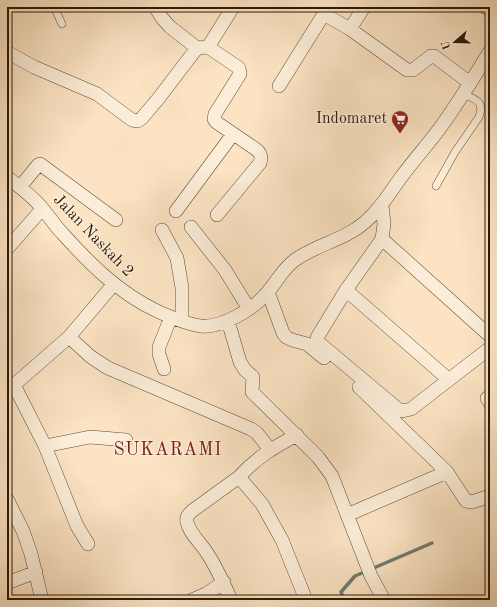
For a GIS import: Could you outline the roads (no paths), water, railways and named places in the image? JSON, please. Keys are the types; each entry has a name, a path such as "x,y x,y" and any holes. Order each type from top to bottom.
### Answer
{"street":[{"path":"155,7 170,27 239,68 240,71 240,74 214,119 216,122 257,150 260,153 261,160 217,215"},
{"path":"7,52 34,67 97,94 132,120 138,121 203,47 232,7"},
{"path":"350,29 364,7"},
{"path":"485,7 490,10"},
{"path":"279,86 322,16 327,16 350,29 407,70 413,70 429,57 434,56 466,88"},
{"name":"Jalan Naskah 2","path":"7,178 20,187 42,209 62,234 113,284 129,296 177,319 202,326 217,324 249,309 260,301 284,270 296,259 358,228 366,222 382,205 402,176 445,121 490,51"},
{"path":"176,210 233,134"},
{"path":"20,187 40,164 116,220"},
{"path":"382,205 384,224 382,239 346,290 318,336 317,340 320,344 400,410 407,411 490,348"},
{"path":"7,249 42,209"},
{"path":"191,227 225,270 249,309"},
{"path":"162,230 177,258 182,288 177,319 159,347 159,354 164,368"},
{"path":"382,239 490,336"},
{"path":"88,544 77,526 45,446 11,388 69,337 113,284"},
{"path":"346,290 448,379"},
{"path":"268,292 283,333 286,337 307,344 368,395 447,472 466,501 472,502 490,496"},
{"path":"228,320 240,362 245,370 253,377 252,392 318,457 332,476 369,570 384,600"},
{"path":"69,337 91,357 108,368 251,429 257,433 270,450"},
{"path":"231,600 224,582 207,552 188,527 186,520 188,515 239,477 250,464 270,450 297,435"},
{"path":"45,446 90,437 126,440"},
{"path":"347,515 447,472"},
{"path":"239,477 262,504 282,540 306,600"},
{"path":"7,498 11,513 32,554 42,600"},
{"path":"7,583 36,572"},
{"path":"192,600 206,594 224,582"}],"lane":[{"path":"54,7 62,24"},
{"path":"436,186 449,161 481,112 480,104 466,88"}],"waterway":[{"path":"344,600 341,592 355,576 432,543"}],"place":[{"name":"Indomaret","path":"400,134"}],"district":[{"name":"SUKARAMI","path":"168,450"}]}
